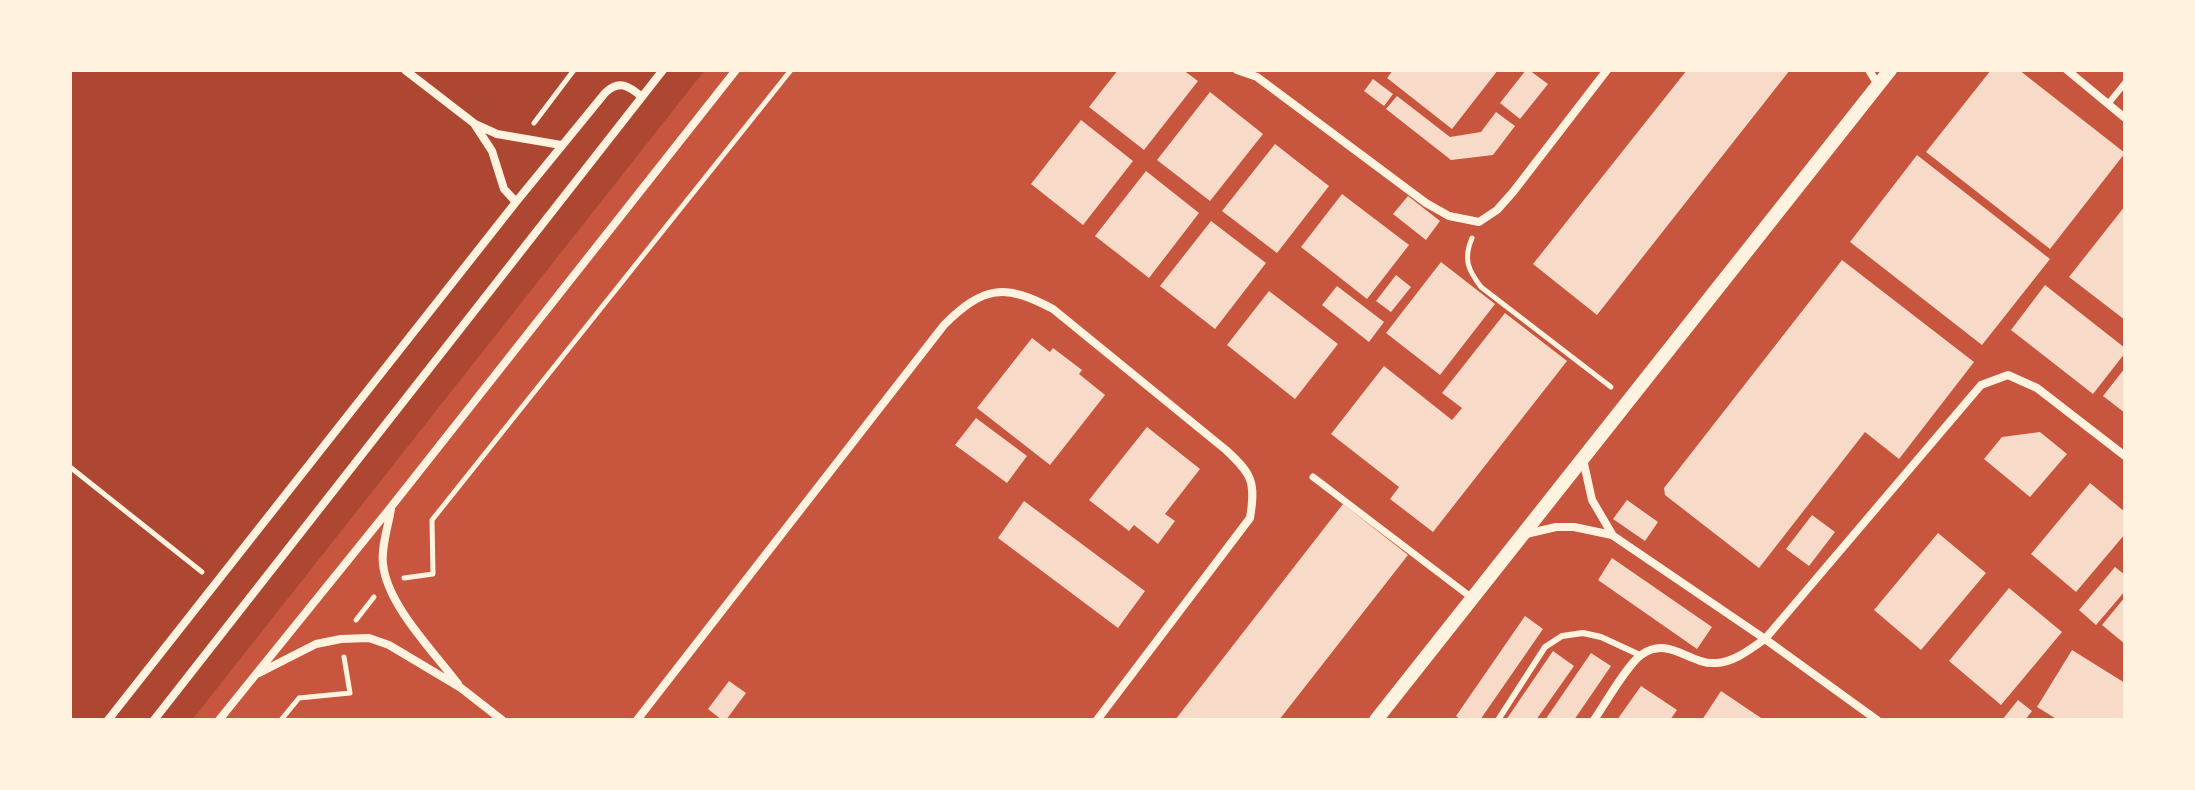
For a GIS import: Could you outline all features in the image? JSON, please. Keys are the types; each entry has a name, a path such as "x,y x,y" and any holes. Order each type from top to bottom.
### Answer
{"street":[{"path":"405,70 475,124 497,134 561,145"},
{"path":"154,720 663,70"},
{"path":"219,720 736,70"},
{"path":"1237,70 1255,74 1426,203 1449,216 1479,222 1497,210 1513,192 1607,70"},
{"path":"1869,70 1878,85"},
{"path":"1376,720 1890,70"},
{"path":"2067,70 2125,118"},
{"path":"108,720 561,145 612,87 620,84 628,86 642,97"},
{"path":"475,124 492,151 504,189 516,202"},
{"path":"637,720 944,325 966,303 995,292 1025,294 1053,309 1245,467 1254,492 1250,518 1097,720"},
{"path":"1594,720 1640,655 1658,647 1675,649 1712,664 1731,661 1765,639 1981,385 2008,375 2037,388 2125,456"},
{"path":"1583,458 1592,500 1612,535"},
{"path":"1313,477 1472,598"},
{"path":"391,507 383,563 387,581 406,616 461,688"},
{"path":"1522,536 1556,527 1584,528 1612,535 1877,720"},
{"path":"255,675 316,644 369,638 389,645 461,688 502,720"}],"lane":[{"path":"2108,104 2125,83"},
{"path":"1498,720 1545,647 1562,636 1583,633 1601,637 1640,655"}],"path":[{"path":"521,139 574,70"},
{"path":"281,720 299,698 350,693 341,639 387,581 433,574 432,520 791,70"},
{"path":"1479,222 1466,252 1468,270 1481,287 1627,400"},
{"path":"70,467 215,583"}],"shaded area":[{"path":"70,70 705,70 192,720 70,720"}],"building":[{"path":"1118,70 1183,70 1198,81 1144,150 1089,107"},
{"path":"1393,70 1498,70 1452,129 1387,78"},
{"path":"1526,70 1548,84 1520,119 1500,103"},
{"path":"1687,70 1790,70 1597,315 1533,264"},
{"path":"1991,70 2019,70 2125,153 2050,249 1926,152"},
{"path":"1373,79 1393,94 1384,106 1364,91"},
{"path":"1210,92 1263,134 1210,201 1157,160"},
{"path":"1397,96 1450,137 1481,132 1496,112 1515,126 1493,155 1451,160 1386,109"},
{"path":"1081,120 1133,161 1083,225 1031,184"},
{"path":"1275,144 1329,186 1277,253 1222,211"},
{"path":"1917,155 2050,259 1982,345 1850,242"},
{"path":"1146,171 1199,213 1149,278 1095,236"},
{"path":"1342,194 1409,245 1367,299 1301,247"},
{"path":"1408,196 1440,221 1426,240 1393,214"},
{"path":"2125,206 2125,320 2069,277"},
{"path":"1211,221 1266,263 1215,329 1160,286"},
{"path":"1842,260 1974,362 1899,459 1865,432 1759,568 1665,495 1664,488"},
{"path":"1441,262 1495,304 1440,375 1386,333"},
{"path":"1396,275 1411,287 1391,312 1376,301"},
{"path":"2045,285 2125,348 2125,353 2093,394 2011,330"},
{"path":"1337,286 1384,322 1369,342 1322,305"},
{"path":"1269,291 1338,344 1295,399 1227,345"},
{"path":"1505,313 1567,361 1433,532 1390,499 1399,487 1331,434 1384,366 1452,420 1462,408 1442,393"},
{"path":"1032,338 1050,352 1053,348 1082,370 1079,374 1105,395 1050,465 977,408"},
{"path":"2125,368 2125,413 2103,396"},
{"path":"976,418 1027,456 1007,483 955,445"},
{"path":"1147,427 1200,469 1165,514 1175,521 1158,544 1134,525 1129,531 1089,500"},
{"path":"2040,432 2067,454 2030,497 1984,459 2002,437"},
{"path":"2090,483 2125,512 2125,534 2076,592 2031,554"},
{"path":"1627,500 1658,522 1645,541 1613,519"},
{"path":"1024,501 1145,591 1118,628 998,538"},
{"path":"1343,504 1408,555 1279,720 1175,720"},
{"path":"1812,515 1835,532 1809,566 1786,549"},
{"path":"1938,533 1986,573 1921,650 1874,610"},
{"path":"1612,558 1712,627 1697,649 1598,580"},
{"path":"2115,567 2125,575 2125,591 2096,625 2079,610"},
{"path":"2009,588 2062,632 2001,705 1949,661"},
{"path":"2125,597 2125,644 2102,625"},
{"path":"1525,616 1543,629 1480,720 1461,720 1456,716"},
{"path":"2072,650 2125,683 2125,720 2058,720 2037,707"},
{"path":"1553,651 1574,666 1536,720 1506,720"},
{"path":"1591,653 1611,666 1574,720 1545,720"},
{"path":"729,681 746,693 726,720 722,720 708,709"},
{"path":"1641,686 1677,710 1670,720 1617,720"},
{"path":"1721,691 1764,720 1702,720"},
{"path":"2018,700 2032,711 2025,720 2002,720"}]}
